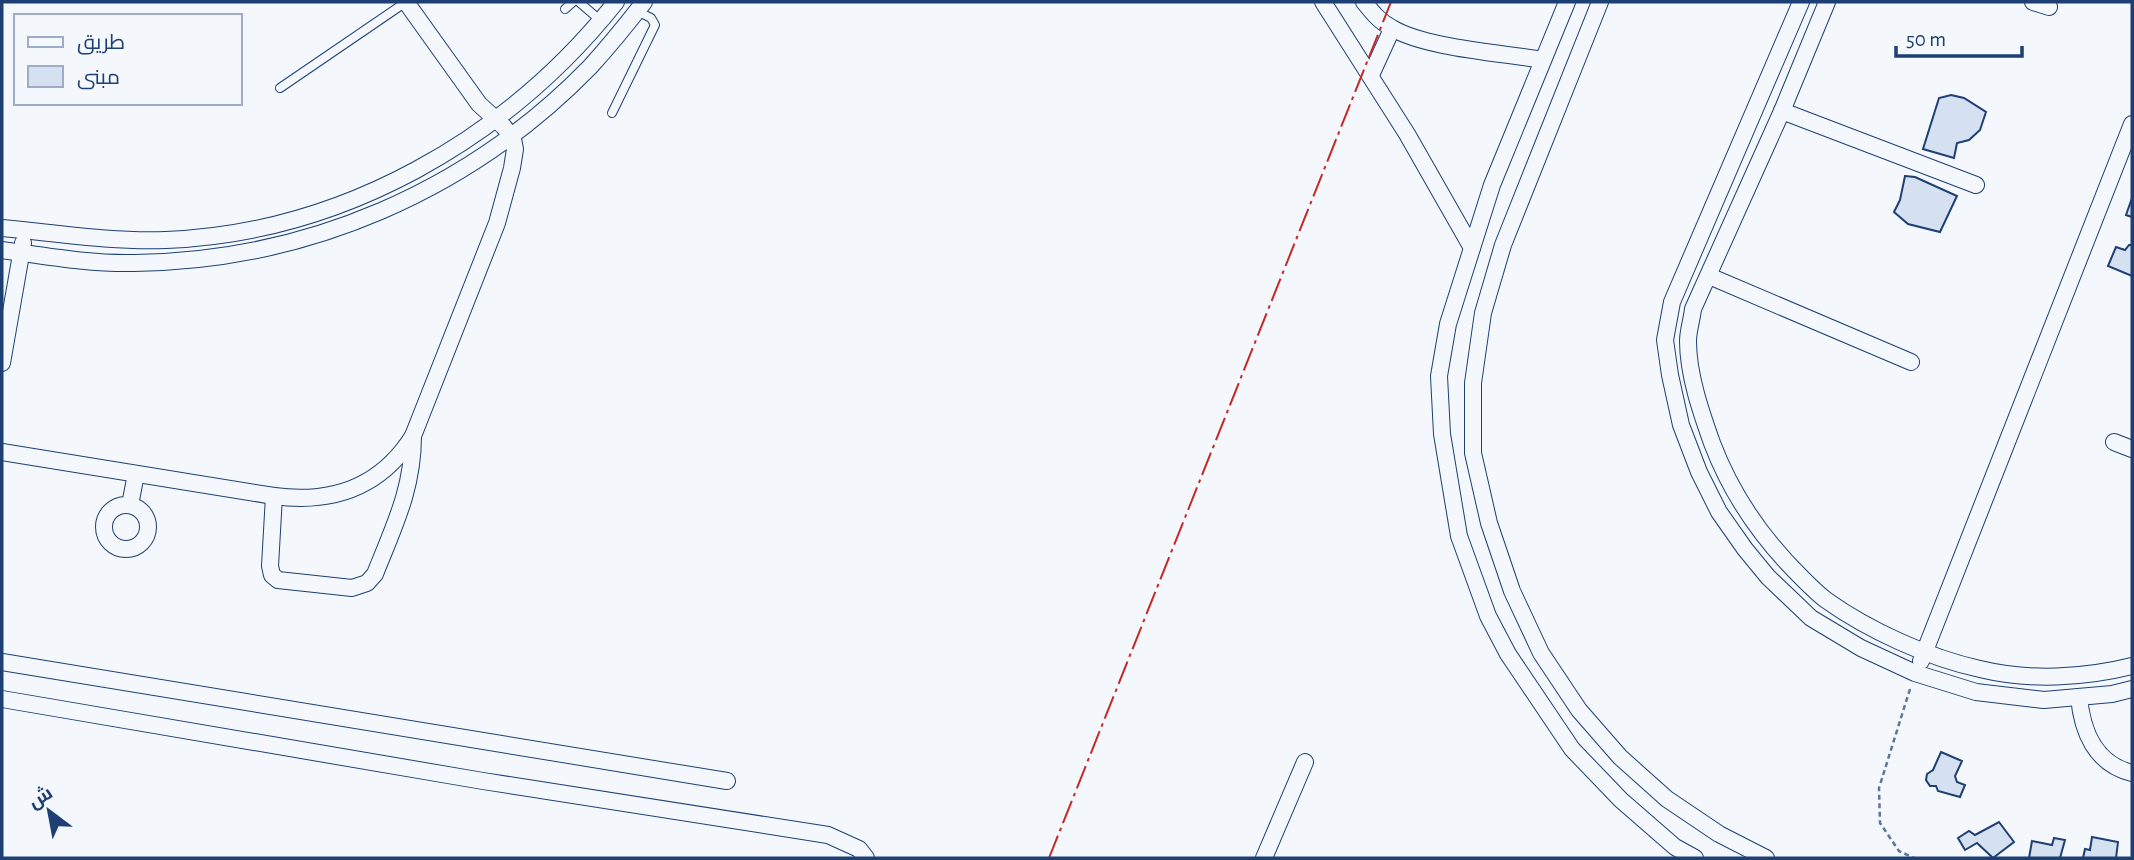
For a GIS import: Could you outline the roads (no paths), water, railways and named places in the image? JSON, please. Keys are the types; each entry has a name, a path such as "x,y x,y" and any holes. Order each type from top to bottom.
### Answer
{"street":[{"path":"2,452 305,499 321,497 365,483 393,464 413,436 497,223 515,149 511,135 479,104 406,2"},
{"path":"2,228 96,239 166,240 235,233 270,226 337,205 402,177 466,141 496,120 549,74 616,2"},
{"path":"1323,2 1371,75 1472,248"},
{"path":"1364,2 1374,15 1392,29 1444,44 1543,60"},
{"path":"1567,2 1492,185 1448,324 1440,376 1442,434 1459,536 1489,616 1508,654 1572,749 1622,800 1675,847 1695,858"},
{"path":"1600,2 1503,245 1483,313 1474,383 1473,453 1489,523 1512,591 1541,653 1579,710 1620,757 1667,799 1719,834 1766,858"},
{"path":"1801,2 1672,302 1665,340 1670,375 1681,425 1699,472 1719,513 1768,577 1811,618 1861,648 1915,673 1976,692 2044,700 2112,694 2132,689"},
{"path":"1827,2 1782,111 1693,309 1688,340 1703,418 1720,463 1739,501 1785,561 1825,599 1872,628 1925,651 1980,670 2044,677 2109,672 2132,666"},
{"path":"2033,2 2049,7"},
{"path":"2,250 96,262 204,259 276,247 346,227 413,197 478,160 564,92 615,39 641,6"},
{"path":"1558,24 1586,37"},
{"path":"1371,75 1392,29"},
{"path":"1782,111 1976,185"},
{"path":"1915,673 2132,124"},
{"path":"2,363 26,230"},
{"path":"1709,276 1911,362"},
{"path":"274,496 270,558 272,575 278,580 352,588 367,583 375,574 404,499 413,463 413,436"},
{"path":"2114,442 2132,450"},
{"path":"130,505 136,474"},
{"path":"2,662 727,781"},
{"path":"2079,697 2081,721 2091,743 2107,761 2132,774"},
{"path":"2,699 497,783 828,835 859,849 866,858"},
{"path":"1264,858 1305,762"}],"lane":[{"path":"280,88 406,2"},
{"path":"565,9 573,2"},
{"path":"579,2 601,20"},
{"path":"612,113 655,25 641,6"}]}
